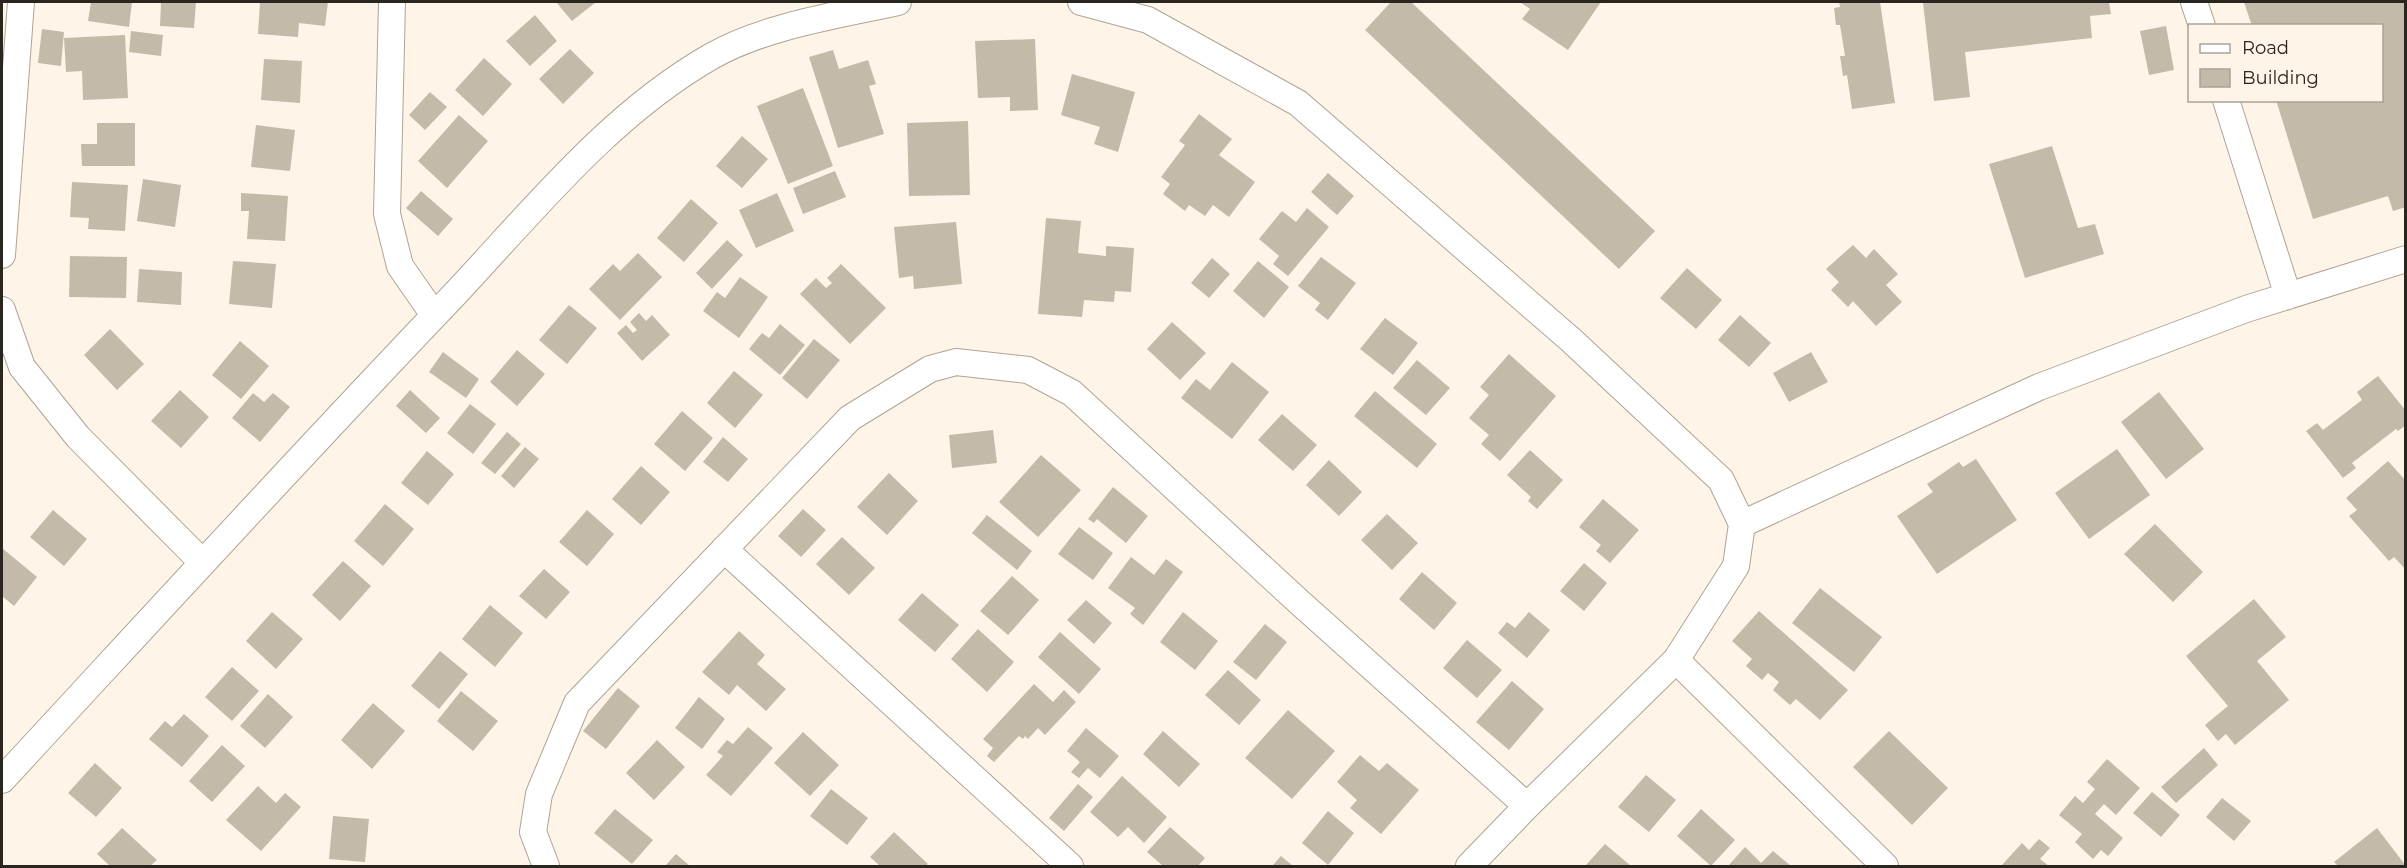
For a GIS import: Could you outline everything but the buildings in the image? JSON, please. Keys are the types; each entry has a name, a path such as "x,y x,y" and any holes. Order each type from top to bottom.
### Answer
{"street":[{"path":"2,255 21,2"},
{"path":"392,2 387,214 400,266 434,315"},
{"path":"2,780 434,315 600,141 653,96 714,55 777,30 898,2"},
{"path":"1081,2 1148,20 1298,103 1571,340 1721,480 1742,524 1736,566 1676,660 1527,806 1469,867"},
{"path":"2194,2 2201,24"},
{"path":"2227,102 2288,296"},
{"path":"1742,524 2039,387 2246,309 2406,258"},
{"path":"2,310 22,367 78,437 203,563"},
{"path":"546,867 533,831 539,794 577,703 850,418 930,369 956,362 1028,370 1072,393 1298,601 1527,806"},
{"path":"724,549 1070,867"},
{"path":"1676,660 1885,867"}]}
